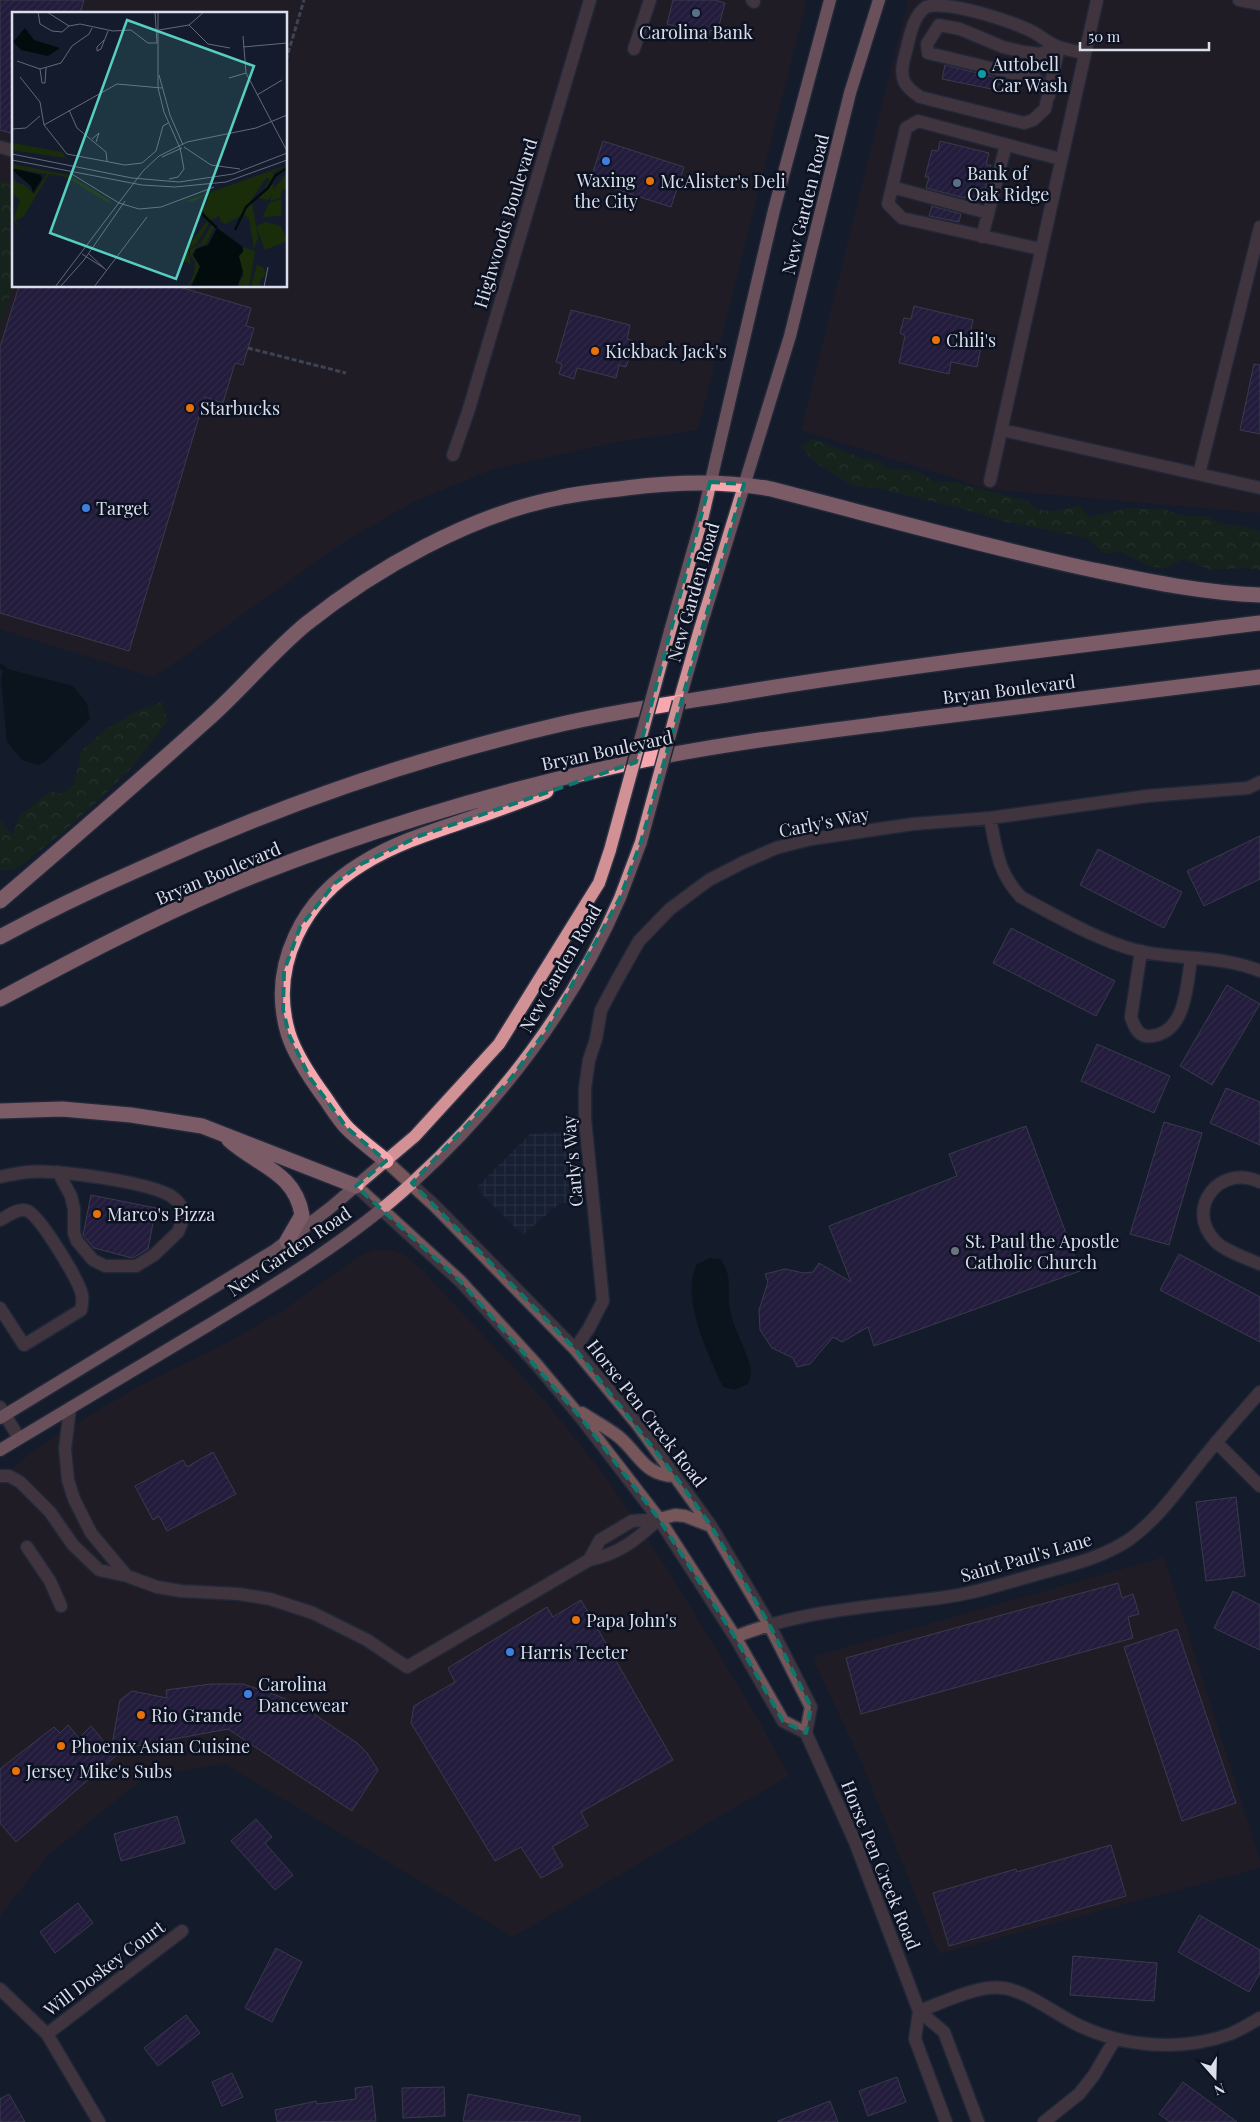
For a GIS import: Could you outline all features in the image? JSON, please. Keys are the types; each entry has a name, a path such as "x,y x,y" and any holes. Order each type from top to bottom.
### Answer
{"highway":[{"path":"0,901 107,810 213,715 305,625 360,585 415,552 473,525 556,498 653,485 710,482 744,484 819,501 986,546 1073,565 1197,590 1260,595"},
{"name":"Bryan Boulevard","path":"0,937 110,882 201,841 285,809 400,769 547,728 605,715 818,680 1260,623"},
{"name":"Bryan Boulevard","path":"0,999 145,924 224,888 375,832 518,790 620,765 708,748 804,734 1260,677"},
{"path":"386,1161 347,1128 310,1078 288,1035 283,1010 284,971 289,949 300,927 313,907 335,883 361,864 386,850 419,836 620,765"},
{"path":"0,1111 62,1110 131,1115 202,1126 356,1186"},
{"path":"222,1134 243,1153 287,1180 297,1195 302,1215 287,1241"}],"main road":[{"name":"New Garden Road","path":"2,1413 287,1241 415,1136 499,1044 599,883 610,850 704,515 710,482 774,210 830,0"},
{"name":"New Garden Road","path":"0,1450 257,1296 346,1236 383,1208 412,1184 471,1124 509,1081 548,1028 594,951 620,898 641,842 700,629 790,336 850,93 879,0"}],"street":[{"name":"Highwoods Boulevard","path":"453,455 468,412 590,0"},
{"path":"634,49 650,0"},
{"path":"990,481 1040,249 1054,196 1060,159 1097,0"},
{"path":"1239,0 1260,4"},
{"path":"1059,47 1045,110 1033,120 1024,122 920,97 907,88 903,79 902,69 913,28 919,15 927,7 939,3 949,2 999,17 1059,47 1085,53"},
{"path":"1049,96 1044,86 1036,79 928,54 927,44 939,25 960,29 1004,47 1024,52 1040,54 1059,47"},
{"path":"1040,249 902,218 888,204 906,128 918,120 1060,159"},
{"path":"982,237 1006,145"},
{"path":"892,187 988,213"},
{"path":"1199,474 1260,227"},
{"path":"1002,430 1260,488"},
{"name":"Carly's Way","path":"575,1348 589,1328 603,1301 585,1119 585,1088 589,1060 596,1039 601,1010 639,941 670,909 709,880 776,848 811,839 913,824 990,818 1147,796 1248,788 1260,782"},
{"path":"990,818 1000,865 1009,884 1021,897 1118,945 1140,951 1242,963 1260,970"},
{"path":"1140,951 1131,1017 1134,1026 1140,1034 1146,1037 1163,1034 1171,1028 1179,1016 1184,1000 1191,958"},
{"name":"Horse Pen Creek Road","path":"386,1161 412,1184 575,1348 638,1425 711,1526 769,1624 811,1707 806,1733 856,1842 919,2011 915,2039 946,2122"},
{"path":"0,1177 27,1172 58,1172 138,1185 171,1196 180,1204 185,1214 178,1232 154,1255 136,1266 105,1266 93,1260 77,1240 74,1233 74,1209 71,1196 58,1172"},
{"path":"1260,1182 1250,1177 1231,1178 1213,1188 1203,1206 1206,1229 1216,1242 1260,1264"},
{"path":"356,1186 383,1208 460,1281 572,1406 624,1471 659,1520 735,1637 782,1721 806,1733"},
{"path":"0,1220 20,1210 29,1212 53,1240 80,1286 83,1298 81,1310 24,1345 0,1308"},
{"name":"Saint Paul's Lane","path":"735,1637 769,1624 798,1616 975,1592 1100,1555 1115,1548 1145,1527 1166,1506 1216,1442 1260,1392"},
{"path":"572,1406 619,1437 647,1467 664,1475 675,1476"},
{"path":"70,1408 65,1449 68,1480 74,1498 91,1533 127,1576"},
{"path":"2,1413 19,1438"},
{"path":"1216,1442 1260,1486"},
{"path":"0,1476 9,1476 20,1482 50,1512 72,1545 98,1570 127,1576 157,1587 180,1591 239,1594 270,1600 313,1613 367,1640 407,1667 589,1560 608,1556 637,1540 659,1520"},
{"path":"589,1560 600,1540 632,1520 659,1520 675,1515 684,1516 711,1526"},
{"path":"27,1547 50,1581 61,1606"},
{"name":"Will Doskey Court","path":"47,2034 182,1931"},
{"path":"0,1988 47,2034 99,2122"},
{"path":"919,2011 973,1992 1003,1988 1022,1995 1078,2025 1115,2039 1141,2044 1194,2042 1230,2034 1260,2018"},
{"name":"Horse Pen Creek Road","path":"919,2011 944,2032 978,2122"},
{"path":"1044,2122 1079,2094 1094,2075 1115,2039"}],"path":[{"path":"288,53 304,0"},
{"path":"248,348 346,373"}],"highlighted area":[{"path":"710,482 744,484 641,842 620,898 548,1028 509,1081 412,1183 575,1349 675,1476 711,1526 769,1624 811,1707 806,1733 783,1721 735,1637 659,1519 582,1419 460,1281 356,1186 386,1161 347,1128 310,1078 289,1035 283,1010 284,971 300,927 335,883 361,864 419,836 636,762"}],"shaded area":[{"path":"0,0 807,0 698,430 617,442 494,469 415,501 342,543 179,660 152,677 0,629"},
{"path":"908,0 1260,0 1260,513 988,489 801,430"},
{"path":"4,668 73,686 87,703 90,719 45,762 38,765 22,760 7,742 1,679"},
{"path":"567,1131 578,1201 559,1204 523,1235 476,1188 530,1134"},
{"path":"375,1250 391,1250 403,1254 420,1268 546,1402 608,1480 670,1573 757,1717 789,1776 513,1937 225,1764 145,1777 48,1855 0,1916 0,1481 22,1460 43,1444 137,1387 229,1342 285,1309 361,1255"},
{"path":"710,1258 720,1259 724,1264 729,1280 730,1312 750,1367 751,1374 748,1384 734,1390 723,1387 704,1343 694,1309 693,1278 697,1264"},
{"path":"1164,1557 1260,1860 1260,1868 939,1954 861,1761 812,1657"}],"green space":[{"path":"0,181 12,186 12,218 8,238 12,246 12,288 0,327"},
{"path":"813,439 864,459 879,461 891,470 902,469 921,473 935,482 955,482 1027,501 1038,509 1045,511 1079,505 1089,517 1129,508 1163,509 1183,516 1208,516 1220,524 1260,531 1260,570 1246,568 1211,570 1183,559 1166,568 1151,567 1119,551 1104,554 1087,538 1002,521 964,509 876,488 853,486 815,462 800,446"},
{"path":"162,702 168,721 133,766 98,801 18,868 0,871 0,820 12,836 20,816 50,791 62,794 74,785 81,751 106,729 137,711"}],"building":[{"path":"0,0 84,0 81,12 12,12 12,133 0,130"},
{"name":"Carolina Bank","path":"673,0 715,0 725,3 717,33 710,30 709,35 667,24"},
{"path":"945,65 1018,83 1017,88 998,84 997,90 942,79"},
{"path":"603,141 684,167 671,207 590,181"},
{"name":"Bank of Oak Ridge","path":"940,141 989,153 986,165 991,165 985,190 980,189 977,198 966,195 965,198 926,188 929,177 925,177 932,150 938,151"},
{"path":"932,206 961,214 959,222 929,216"},
{"name":"Target","path":"18,288 183,288 251,308 246,326 254,328 243,365 235,363 223,403 205,397 129,651 0,613 0,347"},
{"name":"Chili's","path":"914,306 973,320 968,344 981,347 977,367 951,362 949,374 899,363 905,336 900,333 904,318 911,319"},
{"name":"Kickback Jack's","path":"571,310 630,325 627,339 634,341 626,367 619,365 616,378 577,368 574,379 559,374 562,364 556,362"},
{"path":"1254,364 1260,365 1260,434 1240,430"},
{"path":"1260,836 1260,879 1204,906 1187,871"},
{"path":"1098,849 1182,892 1164,928 1080,885"},
{"path":"1011,928 1115,981 1096,1016 993,963"},
{"path":"1227,985 1260,1004 1212,1085 1180,1066"},
{"path":"1097,1044 1170,1076 1154,1113 1081,1081"},
{"path":"1226,1088 1260,1102 1260,1145 1210,1123"},
{"path":"1164,1122 1202,1133 1169,1245 1130,1234"},
{"name":"St. Paul the Apostle Catholic Church","path":"1026,1126 1080,1271 874,1346 868,1327 842,1342 833,1337 810,1364 797,1367 793,1358 772,1348 760,1330 759,1310 768,1282 765,1274 785,1269 804,1273 813,1272 819,1263 851,1282 829,1226 957,1176 949,1154"},
{"path":"91,1195 156,1208 148,1249 132,1258 94,1248 83,1235"},
{"path":"1179,1254 1260,1297 1260,1342 1160,1290"},
{"path":"213,1452 236,1494 167,1531 159,1516 153,1520 135,1486 183,1460 187,1467"},
{"path":"1236,1497 1245,1576 1206,1581 1196,1502"},
{"path":"1118,1583 1122,1598 1133,1594 1139,1614 1128,1617 1133,1638 861,1714 846,1658"},
{"path":"1233,1591 1260,1605 1260,1650 1214,1628"},
{"path":"581,1600 673,1760 581,1812 588,1826 552,1847 563,1866 541,1878 521,1847 495,1861 411,1723 414,1706 455,1682 448,1668 547,1607 553,1617"},
{"path":"1177,1629 1236,1803 1182,1821 1124,1647"},
{"path":"211,1684 243,1684 276,1695 305,1708 357,1743 367,1753 378,1770 352,1811 228,1729 125,1748 16,1842 0,1823 0,1769 54,1727 60,1733 68,1725 79,1738 91,1726 111,1750 120,1700 132,1691 167,1698 166,1690"},
{"path":"177,1816 185,1843 121,1861 114,1834"},
{"path":"256,1819 272,1837 265,1843 293,1875 275,1890 231,1841"},
{"path":"1111,1845 1126,1896 949,1946 933,1893 1016,1869 1017,1872"},
{"path":"78,1903 93,1923 55,1953 40,1932"},
{"path":"1199,1915 1260,1950 1260,1973 1249,1992 1178,1952"},
{"path":"276,1948 302,1962 272,2022 245,2008"},
{"path":"1073,1956 1157,1963 1154,2001 1070,1995"},
{"path":"186,2015 200,2033 158,2066 144,2048"},
{"path":"232,2073 243,2097 222,2106 212,2082"},
{"path":"897,2077 906,2102 868,2116 859,2091"},
{"path":"1183,2082 1237,2122 1170,2122 1159,2114"},
{"path":"372,2086 376,2121 277,2122 275,2110 316,2101 317,2104 356,2099 355,2088"},
{"path":"444,2087 445,2116 403,2118 402,2088"},
{"path":"9,2094 25,2122 0,2122 0,2099"},
{"path":"468,2094 580,2116 580,2122 463,2121"},
{"path":"830,2101 838,2122 778,2122 778,2121"}],"waterway":[{"path":"0,666 4,668"}],"place":[{"name":"Carolina Bank","path":"696,13"},
{"name":"Autobell Car Wash","path":"982,74"},
{"name":"Waxing the City","path":"606,161"},
{"name":"McAlister's Deli","path":"650,181"},
{"name":"Bank of Oak Ridge","path":"957,183"},
{"name":"Chili's","path":"936,340"},
{"name":"Kickback Jack's","path":"595,351"},
{"name":"Starbucks","path":"190,408"},
{"name":"Target","path":"86,508"},
{"name":"Marco's Pizza","path":"97,1214"},
{"name":"St. Paul the Apostle Catholic Church","path":"955,1251"},
{"name":"Papa John's","path":"576,1620"},
{"name":"Harris Teeter","path":"510,1652"},
{"name":"Carolina Dancewear","path":"248,1694"},
{"name":"Rio Grande","path":"141,1715"},
{"name":"Phoenix Asian Cuisine","path":"61,1746"},
{"name":"Jersey Mike's Subs","path":"16,1771"}]}
